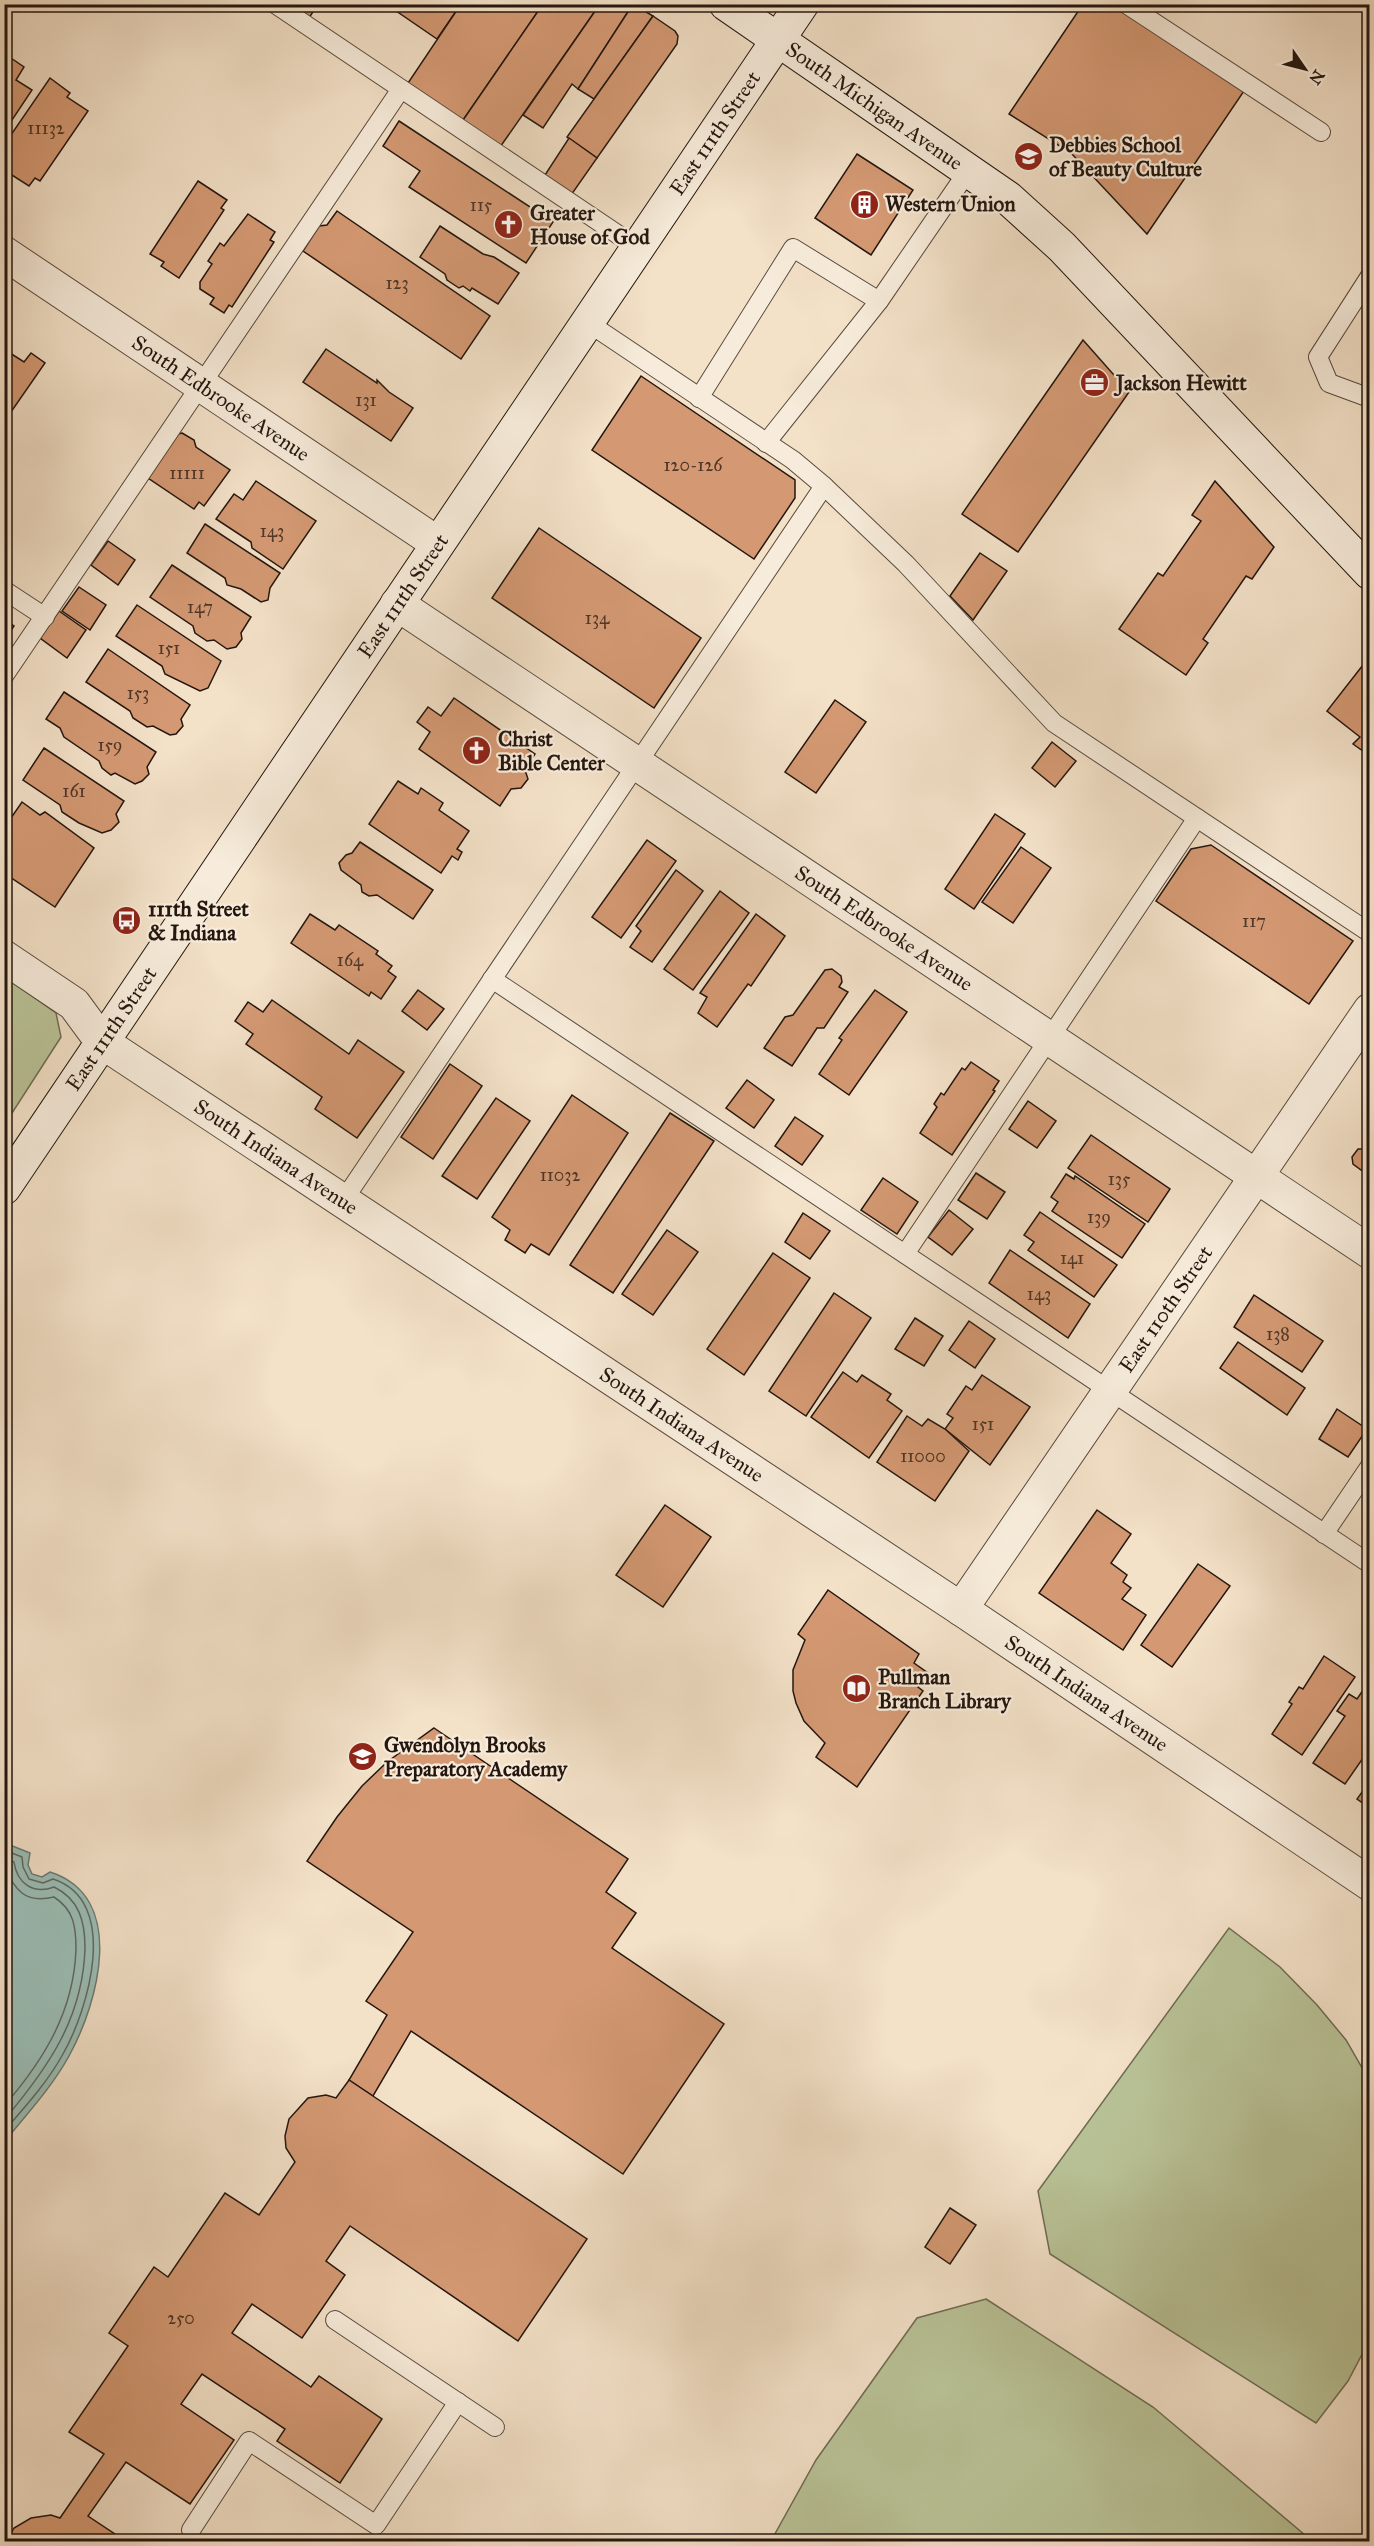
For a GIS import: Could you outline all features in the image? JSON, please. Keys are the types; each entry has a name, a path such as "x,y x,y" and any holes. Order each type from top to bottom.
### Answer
{"street":[{"name":"South Michigan Avenue","path":"726,4 1008,198 1062,247 1366,561"},
{"name":"East 111th Street","path":"4,1188 802,4"},
{"name":"South Edbrooke Avenue","path":"4,253 437,543"},
{"name":"South Edbrooke Avenue","path":"397,604 1370,1252"},
{"name":"South Indiana Avenue","path":"4,957 74,1004 102,1042 961,1609 1370,1884"},
{"name":"East 110th Street","path":"961,1609 1370,1010"}],"lane":[{"path":"275,4 638,248"},
{"path":"1126,4 1321,132"},
{"path":"4,676 401,89"},
{"path":"766,443 879,301 968,171"},
{"path":"699,398 793,248 879,301"},
{"path":"1370,276 1318,357 1329,383 1367,397 1370,394"},
{"path":"587,322 766,443 824,486 906,564 1054,723 1370,933"},
{"path":"343,1201 824,486"},
{"path":"4,590 45,616"},
{"path":"905,1254 1197,818"},
{"path":"492,979 1370,1564"},
{"path":"1324,1534 1370,1466"},
{"path":"335,2320 495,2427"},
{"path":"191,2530 249,2441 376,2525 458,2402"}],"green space":[{"path":"5,977 56,1013 61,1037 5,1124"},
{"path":"1229,1928 1280,1967 1317,2005 1346,2040 1369,2080 1369,2341 1348,2381 1316,2423 1050,2254 1038,2191"},
{"path":"986,2299 1153,2407 1312,2541 771,2541 816,2460 917,2318"}],"water":[{"path":"5,1843 30,1853 28,1865 32,1874 42,1877 50,1872 74,1885 90,1904 98,1927 100,1954 89,2008 69,2056 47,2089 5,2141"}],"building":[{"path":"291,4 318,4 309,18"},
{"path":"386,4 461,4 437,39"},
{"path":"461,4 543,4 461,123 406,86"},
{"path":"543,4 600,4 498,150 461,123"},
{"path":"600,4 633,4 578,89 572,84 543,128 523,115"},
{"path":"633,4 653,16 594,99 578,89"},
{"path":"1083,4 1129,4 1244,91 1147,234 1071,153 1009,114"},
{"path":"653,16 675,31 678,36 677,44 597,158 567,137"},
{"path":"5,54 24,67 16,80 32,90 4,132"},
{"path":"50,78 70,93 67,97 88,111 40,181 35,178 29,186 4,170 4,145"},
{"path":"399,121 553,222 526,263 409,187 420,171 383,146"},
{"path":"569,138 597,158 569,198 543,178"},
{"name":"Western Union","path":"857,154 913,190 871,255 815,218"},
{"path":"198,181 227,200 221,208 224,210 179,278 161,266 164,262 150,254"},
{"path":"337,211 490,316 461,359 303,251 319,226 327,225"},
{"path":"248,214 275,232 270,240 274,242 232,307 229,305 224,313 210,304 214,298 200,289 200,282 212,264 208,261 220,243 224,246"},
{"path":"440,226 483,254 494,257 519,273 498,304 472,288 470,291 463,286 459,288 447,280 445,274 420,257"},
{"path":"1083,340 1129,392 1018,552 962,514"},
{"path":"326,349 377,383 377,380 389,392 413,408 391,441 303,382"},
{"path":"10,353 24,362 31,353 45,363 4,422 4,361"},
{"path":"641,376 795,480 795,498 754,559 592,450"},
{"path":"182,433 194,440 196,447 230,470 204,506 199,502 194,509 145,476 173,435"},
{"path":"256,481 316,521 283,569 252,548 251,542 216,519 234,494 243,500"},
{"path":"1215,481 1274,547 1252,579 1246,576 1203,639 1208,643 1186,675 1119,629 1158,573 1163,576 1201,521 1192,515"},
{"path":"205,524 280,573 270,588 268,600 261,602 241,589 227,585 225,578 187,553"},
{"path":"539,528 701,638 654,708 492,598"},
{"path":"108,541 135,560 118,585 91,565"},
{"path":"980,553 1007,571 973,620 950,596"},
{"path":"172,565 251,617 236,647 227,649 214,640 207,641 195,633 193,626 150,597"},
{"path":"79,587 106,605 90,630 62,611"},
{"path":"137,605 221,661 208,688 200,691 165,674 162,666 116,636"},
{"path":"59,611 86,630 67,658 40,638"},
{"path":"4,619 14,626 4,641"},
{"path":"108,649 190,705 181,719 183,726 176,734 170,735 153,726 147,727 133,718 130,711 86,682"},
{"path":"1370,656 1370,756 1353,744 1360,737 1327,711"},
{"path":"64,692 156,752 147,767 149,774 142,781 135,784 115,773 111,775 102,768 99,761 64,737 60,728 46,719"},
{"name":"Christ Bible Center","path":"454,698 535,754 525,770 528,779 521,788 511,789 500,806 419,749 430,732 417,722 428,707 441,716"},
{"path":"835,700 866,722 816,793 785,772"},
{"path":"1052,742 1076,761 1055,787 1032,768"},
{"path":"44,748 124,801 116,814 119,822 111,830 102,833 79,823 62,812 60,805 23,780"},
{"path":"398,781 418,794 421,788 443,803 439,810 469,831 457,849 462,852 458,860 452,856 441,873 369,824"},
{"path":"22,802 40,815 45,812 94,848 55,907 4,873 4,828"},
{"path":"995,814 1025,834 974,909 945,889"},
{"path":"647,840 676,861 621,938 592,917"},
{"path":"360,842 433,890 413,919 377,895 369,896 362,892 361,885 341,870 339,863 346,855 352,853"},
{"path":"1211,845 1353,941 1309,1004 1156,901 1191,849"},
{"path":"1021,847 1051,868 1013,923 982,902"},
{"path":"676,870 703,891 652,962 630,947 641,931 636,926"},
{"path":"720,891 749,913 693,990 664,969"},
{"path":"310,914 335,930 339,925 378,951 376,954 392,966 388,971 396,977 381,999 371,992 369,996 291,943"},
{"path":"756,914 785,936 751,986 748,984 717,1027 698,1013 707,997 700,993"},
{"path":"832,969 841,976 842,982 839,987 848,992 824,1028 817,1028 792,1066 764,1048 785,1017 793,1015 825,970"},
{"path":"418,990 444,1009 427,1030 402,1011"},
{"path":"875,990 907,1012 849,1095 819,1074 842,1040 839,1038"},
{"path":"272,1000 349,1054 358,1040 404,1072 357,1138 315,1109 322,1097 246,1044 253,1034 235,1021 248,1002 263,1012"},
{"path":"971,1062 999,1081 993,1090 995,1091 952,1155 920,1133 937,1107 934,1104 941,1093 944,1095 962,1068 965,1070"},
{"path":"450,1064 482,1086 433,1159 401,1137"},
{"path":"747,1080 774,1100 754,1128 726,1108"},
{"path":"572,1095 628,1133 549,1255 531,1244 525,1253 505,1240 510,1230 492,1217"},
{"path":"496,1098 530,1121 477,1199 442,1176"},
{"path":"1028,1101 1056,1121 1037,1148 1009,1129"},
{"path":"670,1113 714,1141 613,1293 570,1265"},
{"path":"795,1117 823,1136 802,1165 775,1146"},
{"path":"1091,1135 1170,1189 1148,1222 1068,1168"},
{"path":"1370,1139 1370,1180 1369,1176 1353,1164 1352,1157 1358,1149 1364,1149"},
{"path":"976,1173 1005,1192 987,1219 958,1200"},
{"path":"1066,1174 1074,1179 1075,1176 1145,1224 1122,1258 1052,1211 1058,1202 1051,1197"},
{"path":"883,1178 918,1202 897,1234 861,1210"},
{"path":"949,1210 973,1229 952,1255 928,1237"},
{"path":"1040,1212 1117,1265 1094,1297 1028,1250 1034,1242 1024,1235"},
{"path":"803,1213 830,1231 810,1259 785,1242"},
{"path":"667,1230 698,1252 653,1315 622,1294"},
{"path":"1010,1250 1090,1304 1068,1338 989,1283"},
{"path":"773,1253 810,1278 744,1375 707,1349"},
{"path":"834,1293 871,1318 806,1416 769,1391"},
{"path":"1254,1295 1323,1341 1302,1372 1234,1327"},
{"path":"915,1318 943,1336 924,1366 895,1349"},
{"path":"969,1321 995,1339 975,1368 949,1350"},
{"path":"1238,1342 1305,1388 1287,1415 1220,1368"},
{"path":"843,1372 857,1382 862,1375 891,1394 887,1400 902,1411 869,1458 811,1417"},
{"path":"982,1375 1030,1407 990,1465 945,1429 953,1418 947,1414 966,1386 972,1390"},
{"path":"1337,1409 1367,1429 1348,1457 1319,1439"},
{"path":"907,1416 922,1426 928,1419 945,1429 969,1451 935,1501 877,1462"},
{"path":"665,1505 711,1537 663,1607 616,1575"},
{"path":"1097,1510 1131,1534 1111,1563 1127,1575 1123,1582 1131,1588 1122,1599 1146,1615 1123,1650 1039,1593"},
{"path":"1198,1564 1230,1586 1172,1667 1141,1645"},
{"name":"Pullman Branch Library","path":"828,1590 919,1654 914,1663 928,1673 918,1687 923,1691 857,1787 816,1757 825,1743 804,1721 793,1691 793,1670 805,1640 798,1634"},
{"path":"1324,1656 1355,1677 1302,1755 1272,1734 1292,1704 1289,1702 1299,1687 1303,1689"},
{"path":"1370,1680 1370,1748 1345,1784 1313,1763 1345,1716 1337,1711 1349,1694 1357,1699"},
{"path":"434,1728 628,1859 606,1892 636,1913 612,1948 724,2024 623,2174 411,2031 373,2096 349,2080 387,2015 366,2001 413,1932 307,1861 337,1817 362,1786 387,1762"},
{"path":"1370,1781 1370,1808 1357,1799"},
{"path":"349,2080 587,2239 518,2341 350,2226 326,2261 345,2275 302,2338 252,2304 232,2333 311,2387 319,2376 382,2419 340,2483 277,2441 285,2429 202,2374 181,2404 234,2440 190,2504 126,2462 88,2516 127,2542 6,2542 14,2528 31,2518 51,2515 60,2518 104,2454 69,2432 128,2346 109,2333 154,2267 168,2277 225,2193 259,2215 295,2162 286,2148 285,2136 289,2119 308,2098 326,2095 336,2098"},
{"path":"950,2208 976,2225 950,2264 925,2247"}],"place":[{"name":"Debbies School of Beauty Culture","path":"1028,157"},
{"name":"Western Union","path":"864,204"},
{"name":"Greater House of God","path":"509,225"},
{"name":"Jackson Hewitt","path":"1095,383"},
{"name":"Christ Bible Center","path":"477,751"},
{"name":"111th Street & Indiana","path":"127,921"},
{"name":"Pullman Branch Library","path":"857,1689"},
{"name":"Gwendolyn Brooks Preparatory Academy","path":"363,1757"}]}
